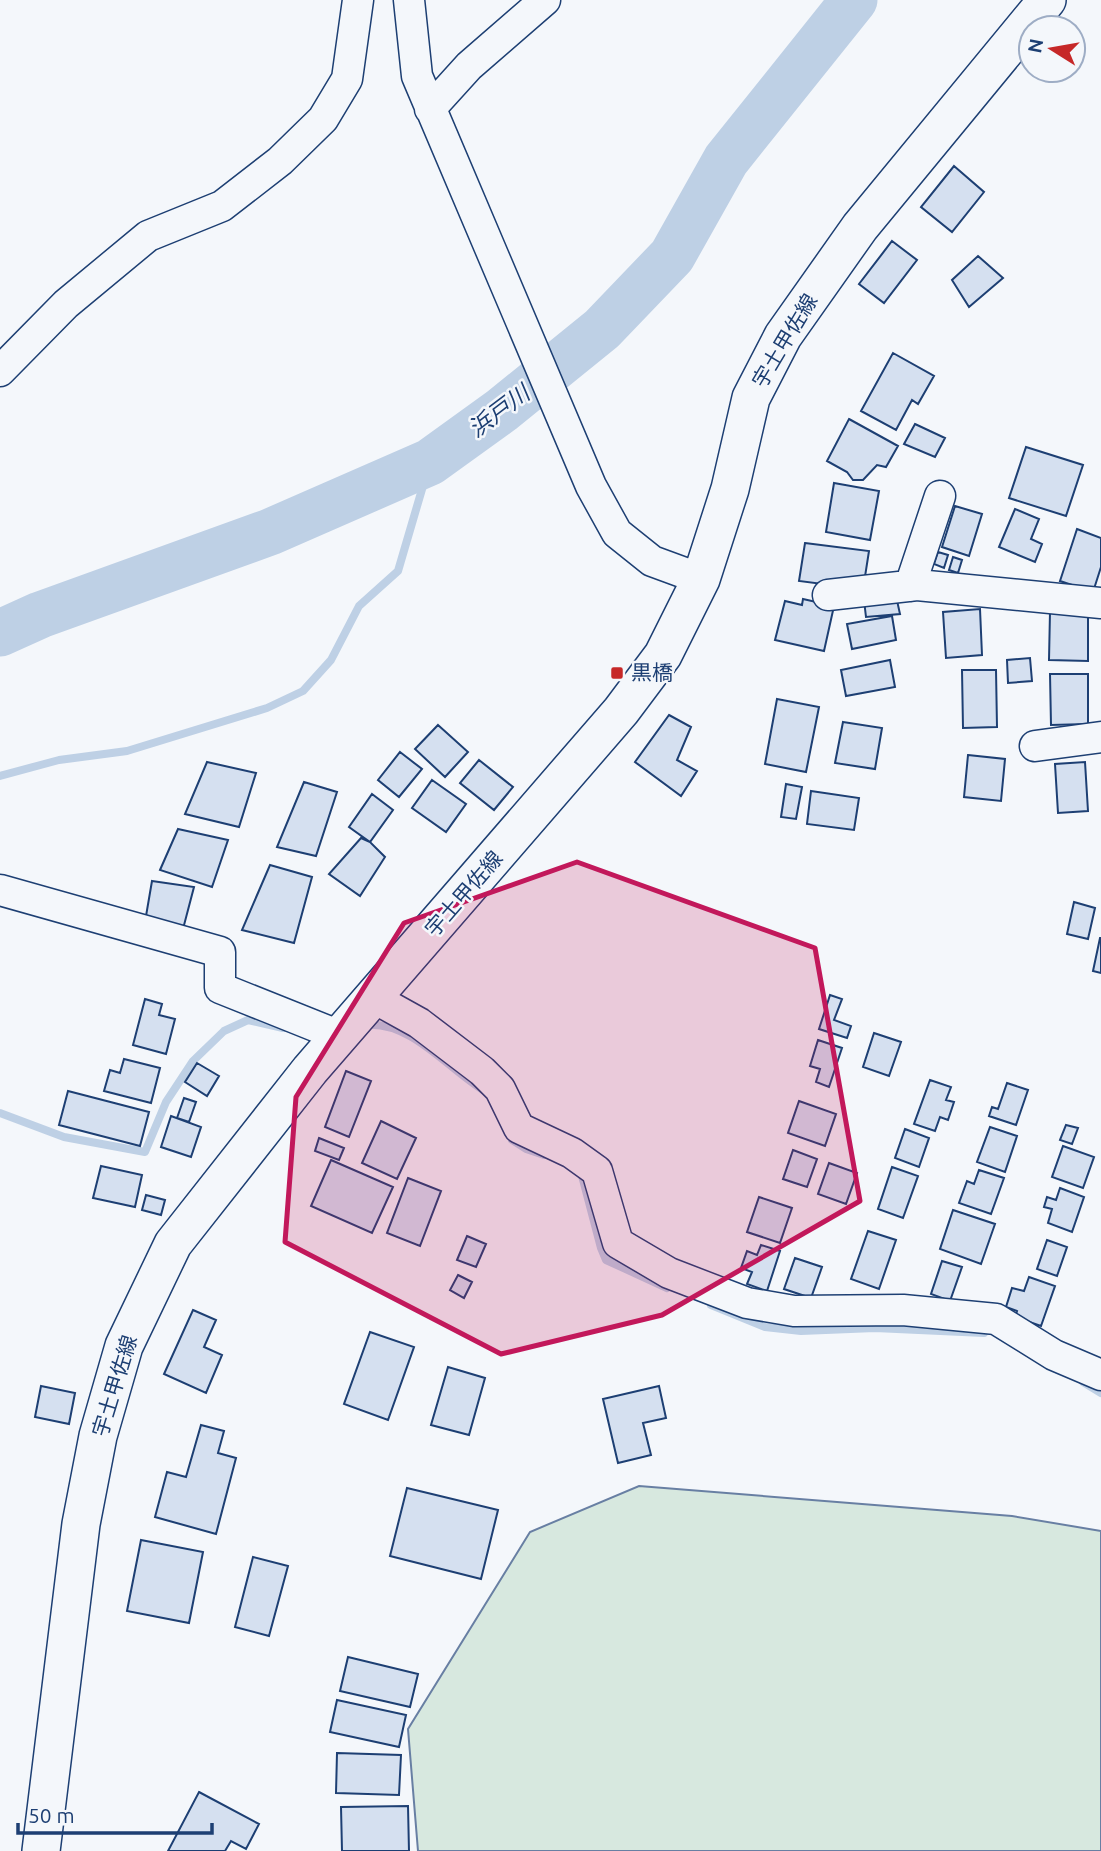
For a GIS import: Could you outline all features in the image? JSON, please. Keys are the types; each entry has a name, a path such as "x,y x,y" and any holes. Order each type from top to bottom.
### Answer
{"main road":[{"name":"宇土甲佐線","path":"41,1851 81,1524 98,1436 124,1346 173,1244 310,1070 621,711 663,654 701,579 730,489 751,398 783,336 860,227 1047,0"}],"street":[{"path":"0,371 66,304 148,236 222,206 280,161 323,120 347,79 358,0"},
{"path":"408,0 417,76 591,486 617,533 652,561 701,579"},
{"path":"435,119 469,66 545,0"},
{"path":"910,586 940,496"},
{"path":"828,595 910,586 1101,603"},
{"path":"1035,746 1101,737"},
{"path":"0,890 220,952 220,988 340,1036"},
{"path":"374,998 419,1024 482,1071 500,1089 519,1128 572,1153 597,1171 618,1243 669,1273 747,1303 794,1311 903,1310 996,1319 1054,1355 1101,1375"}],"highlighted area":[{"path":"577,862 815,948 860,1201 662,1315 501,1354 285,1242 296,1097 404,923"}],"shaded area":[{"path":"639,1486 1012,1516 1101,1531 1101,1851 418,1851 408,1729 530,1532"}],"building":[{"path":"954,166 984,192 952,232 921,207"},
{"path":"892,241 917,260 884,303 859,284"},
{"path":"978,256 1003,278 969,307 952,280"},
{"path":"893,353 934,376 918,404 912,400 896,430 861,411"},
{"path":"849,419 898,446 886,467 877,465 863,480 853,480 847,472 827,461"},
{"path":"915,424 945,438 935,457 904,444"},
{"path":"1026,447 1083,465 1066,516 1009,498"},
{"path":"834,483 879,491 870,540 826,532"},
{"path":"955,506 982,514 969,556 942,547"},
{"path":"1015,509 1039,519 1031,539 1042,544 1035,562 999,547"},
{"path":"1077,529 1101,538 1101,567 1093,592 1060,581"},
{"path":"805,543 869,551 864,583 846,587 799,581"},
{"path":"938,552 948,555 944,568 934,564"},
{"path":"953,557 962,560 958,573 949,570"},
{"path":"896,596 900,614 866,617 864,600"},
{"path":"803,599 834,606 824,651 775,640 785,601 802,605"},
{"path":"980,609 982,655 946,658 943,612"},
{"path":"1050,612 1088,613 1088,661 1049,660"},
{"path":"892,616 896,640 852,649 847,624"},
{"path":"1030,658 1032,681 1008,683 1007,660"},
{"path":"890,660 895,687 846,696 841,670"},
{"path":"962,670 996,670 997,727 963,728"},
{"path":"1050,674 1088,674 1088,724 1051,725"},
{"path":"777,699 819,707 806,772 765,764"},
{"path":"669,715 691,727 677,760 697,771 681,796 635,762"},
{"path":"843,722 882,728 875,769 835,763"},
{"path":"438,725 468,752 445,777 415,749"},
{"path":"400,752 422,769 399,797 378,780"},
{"path":"968,755 1005,759 1001,801 964,797"},
{"path":"479,760 513,787 494,810 460,783"},
{"path":"207,762 256,773 239,827 185,814"},
{"path":"1085,762 1088,811 1058,813 1055,764"},
{"path":"432,780 466,804 446,832 412,808"},
{"path":"304,782 337,792 316,856 277,847"},
{"path":"786,784 802,787 796,819 781,817"},
{"path":"811,791 859,798 854,830 807,824"},
{"path":"372,794 393,810 370,842 349,827"},
{"path":"178,829 228,840 212,887 160,870"},
{"path":"361,838 370,842 385,857 360,896 329,874"},
{"path":"270,865 312,877 294,943 242,930"},
{"path":"152,881 194,887 183,929 146,916"},
{"path":"1074,902 1095,908 1088,939 1067,934"},
{"path":"1101,938 1101,973 1093,971"},
{"path":"830,995 842,999 834,1020 851,1026 847,1038 819,1029"},
{"path":"145,999 162,1004 159,1015 175,1019 166,1054 133,1045"},
{"path":"874,1033 901,1042 889,1076 863,1067"},
{"path":"818,1040 842,1048 829,1087 816,1082 820,1069 810,1066"},
{"path":"124,1059 160,1068 151,1103 104,1091 110,1070 120,1073"},
{"path":"197,1063 219,1076 207,1096 185,1082"},
{"path":"346,1071 371,1081 349,1137 325,1127"},
{"path":"930,1080 951,1087 946,1100 954,1102 948,1120 940,1117 935,1131 914,1124"},
{"path":"1007,1083 1028,1090 1016,1125 989,1116 992,1107 998,1109"},
{"path":"68,1091 149,1112 140,1146 59,1125"},
{"path":"184,1098 196,1102 189,1122 177,1118"},
{"path":"799,1101 836,1114 825,1146 788,1133"},
{"path":"171,1116 201,1127 191,1157 161,1147"},
{"path":"381,1121 416,1138 397,1179 362,1163"},
{"path":"1066,1125 1078,1128 1072,1144 1060,1140"},
{"path":"990,1127 1017,1136 1005,1172 977,1162"},
{"path":"905,1129 929,1138 919,1167 895,1158"},
{"path":"319,1138 344,1148 339,1160 315,1151"},
{"path":"1063,1146 1094,1157 1083,1188 1052,1177"},
{"path":"793,1150 817,1159 807,1187 783,1179"},
{"path":"331,1160 393,1187 372,1233 311,1206"},
{"path":"829,1163 857,1173 846,1204 818,1194"},
{"path":"101,1166 142,1175 135,1207 93,1198"},
{"path":"892,1167 918,1176 903,1218 878,1209"},
{"path":"979,1170 1004,1178 991,1214 959,1203 967,1181 974,1184"},
{"path":"408,1178 441,1191 420,1246 387,1233"},
{"path":"1060,1188 1084,1197 1072,1232 1048,1223 1052,1209 1044,1207 1047,1197 1056,1200"},
{"path":"146,1195 165,1200 161,1215 142,1210"},
{"path":"759,1197 792,1208 780,1243 747,1232"},
{"path":"953,1210 995,1224 981,1264 940,1249"},
{"path":"868,1231 896,1240 879,1289 851,1279"},
{"path":"467,1236 486,1244 476,1267 457,1260"},
{"path":"1047,1240 1067,1247 1057,1276 1037,1269"},
{"path":"761,1245 780,1251 767,1291 747,1284 752,1272 741,1268 747,1251 757,1255"},
{"path":"795,1258 822,1267 811,1298 784,1289"},
{"path":"942,1261 962,1267 950,1301 931,1294"},
{"path":"458,1275 472,1282 464,1298 450,1290"},
{"path":"1029,1277 1055,1286 1041,1326 1015,1317 1017,1311 1006,1307 1012,1288 1024,1291"},
{"path":"193,1310 216,1320 204,1347 222,1355 206,1393 164,1374"},
{"path":"370,1332 414,1347 388,1420 344,1404"},
{"path":"448,1367 485,1378 469,1435 431,1425"},
{"path":"41,1386 75,1393 69,1424 35,1417"},
{"path":"659,1386 666,1418 643,1423 651,1455 618,1463 603,1399"},
{"path":"201,1425 224,1431 218,1453 236,1458 216,1534 155,1517 167,1472 186,1477"},
{"path":"407,1488 498,1510 481,1579 390,1556"},
{"path":"141,1540 203,1552 189,1623 127,1611"},
{"path":"253,1557 288,1566 269,1636 235,1627"},
{"path":"348,1657 418,1674 410,1707 340,1691"},
{"path":"337,1700 406,1715 399,1747 330,1732"},
{"path":"337,1753 401,1755 399,1795 336,1793"},
{"path":"199,1792 259,1824 246,1849 231,1841 225,1851 168,1851"},
{"path":"408,1806 409,1851 342,1851 341,1807"}],"waterway":[{"name":"浜戸川","path":"0,633 40,615 270,532 430,462 502,410 602,329 672,256 726,160 854,0"},
{"path":"0,776 59,760 127,751 267,708 303,691 331,660 359,606 398,571 430,462"},
{"path":"0,1113 64,1137 145,1152 166,1102 193,1061 224,1031 248,1020 283,1028"},
{"path":"366,1025 398,1030 413,1038 483,1090"},
{"path":"512,1140 526,1149 544,1155"},
{"path":"581,1172 606,1260 667,1288"},
{"path":"711,1305 765,1327 801,1331 875,1328 984,1333"},
{"path":"1083,1382 1101,1393"}],"place":[{"name":"黒橋","path":"617,673"}]}
